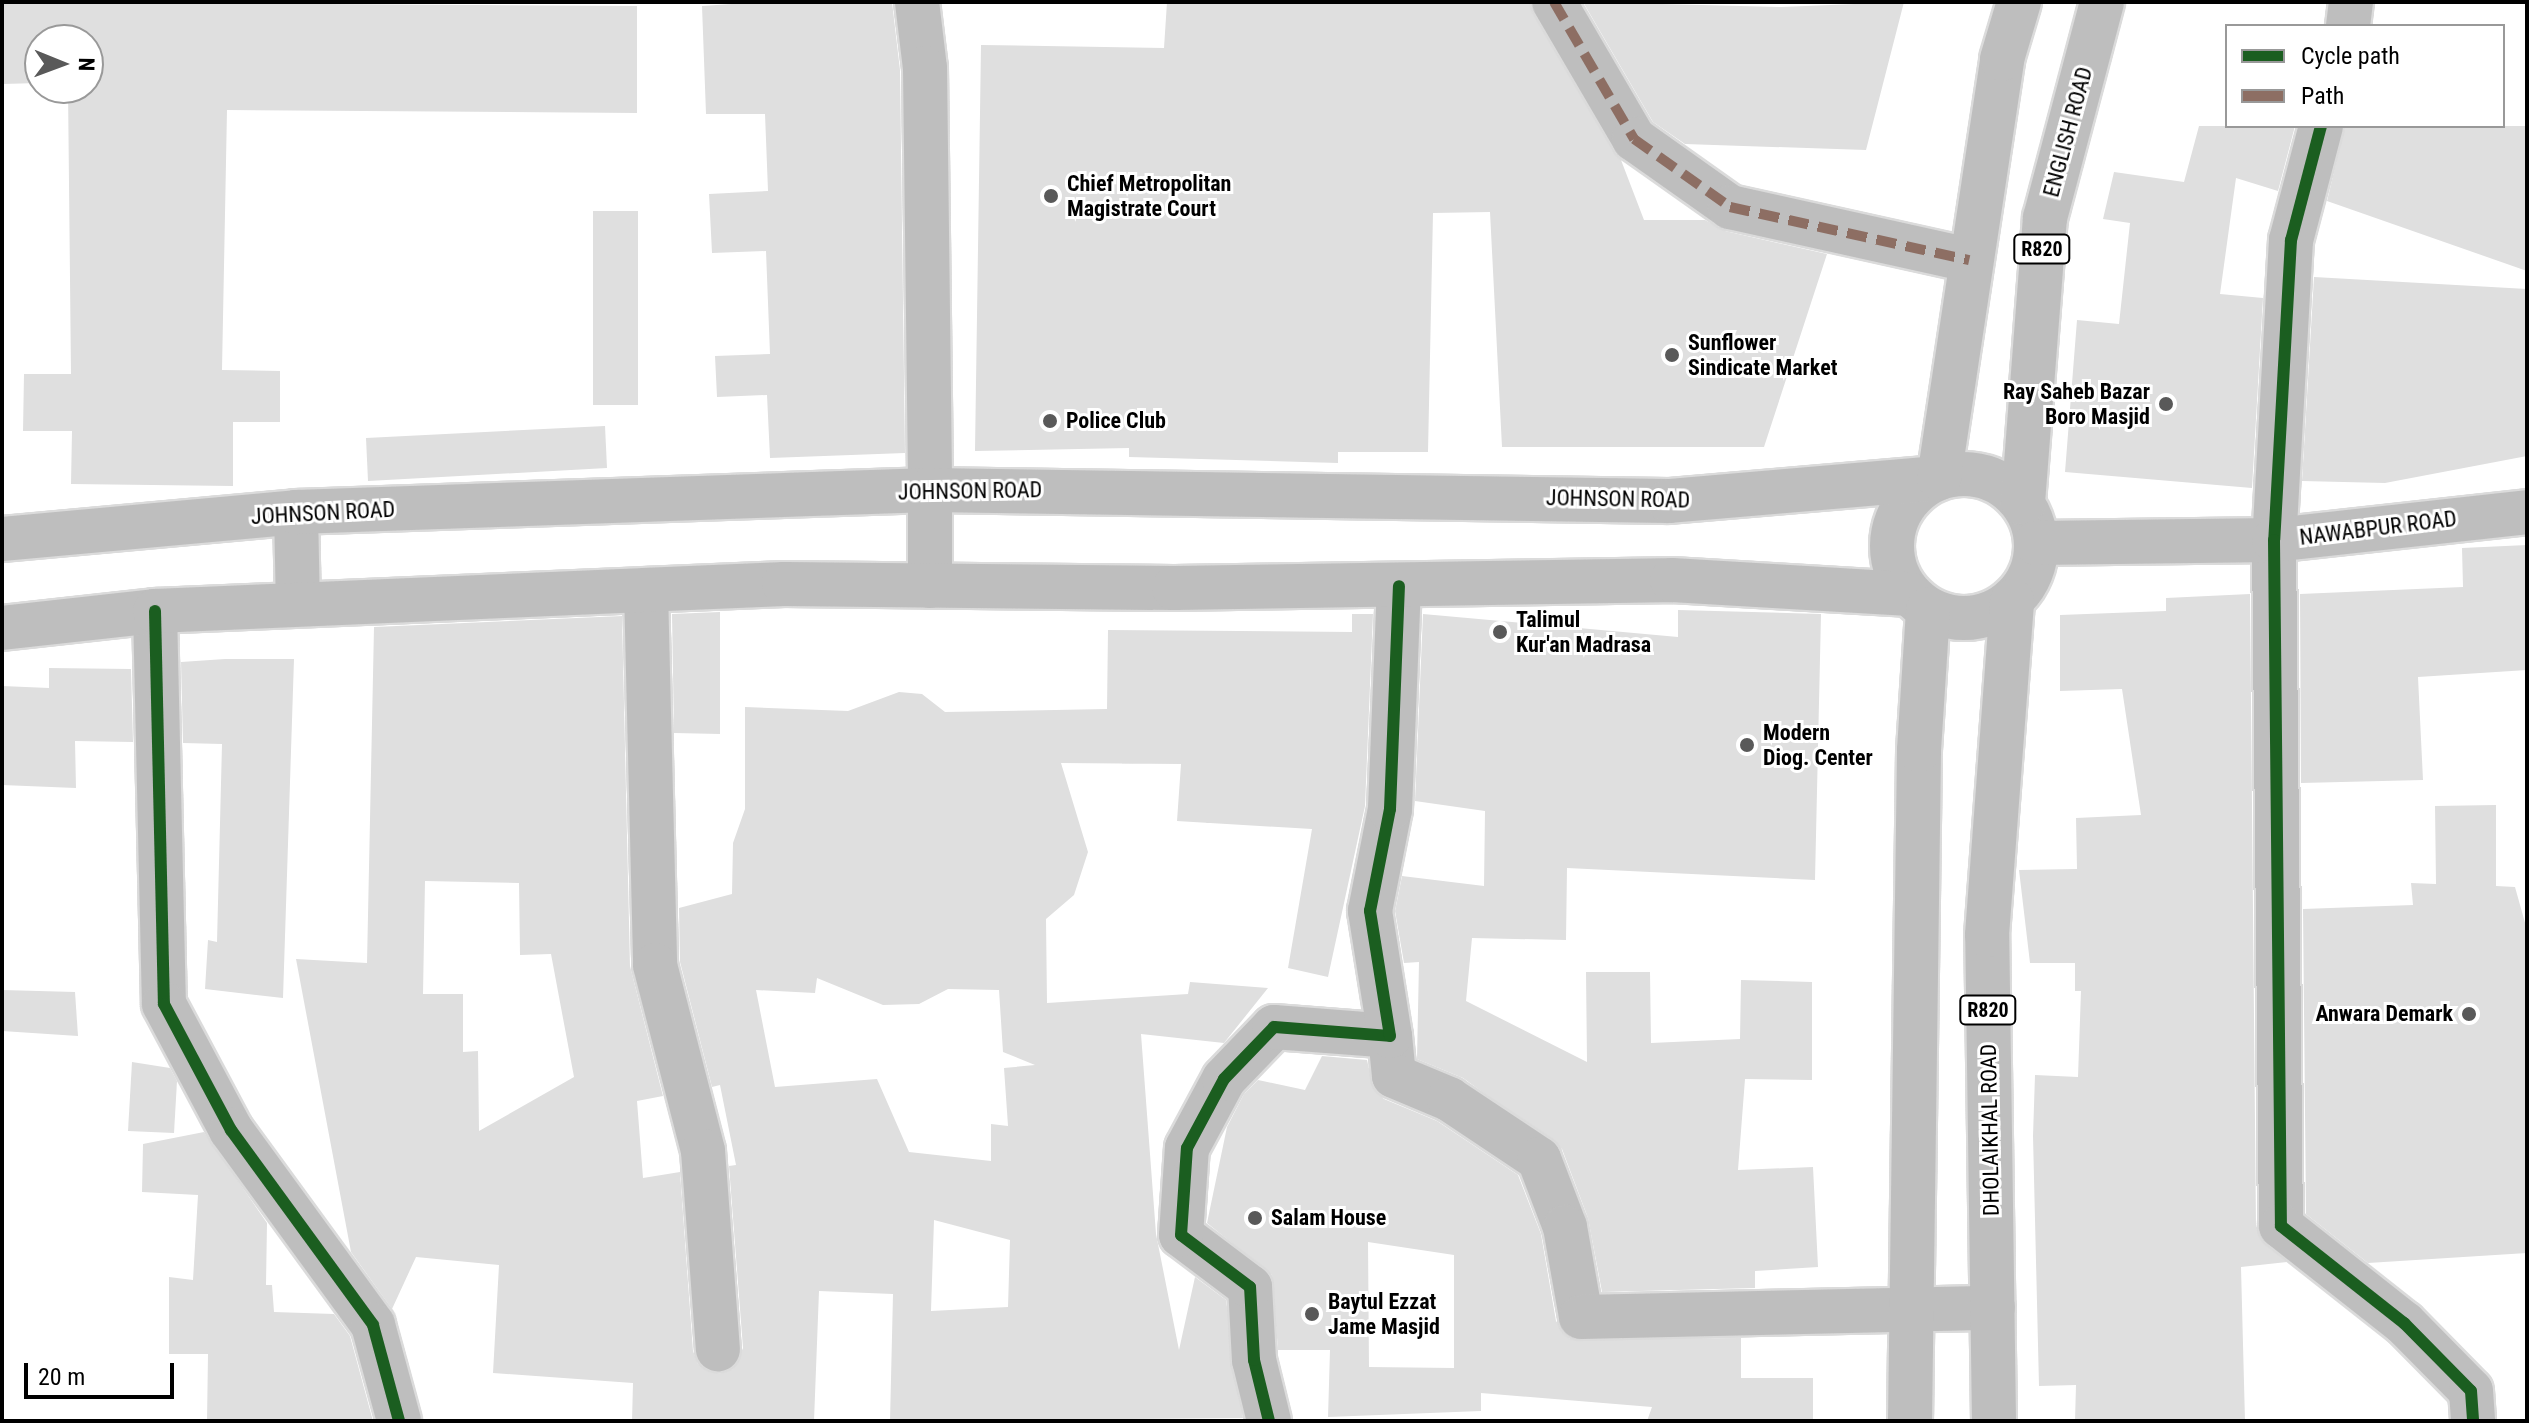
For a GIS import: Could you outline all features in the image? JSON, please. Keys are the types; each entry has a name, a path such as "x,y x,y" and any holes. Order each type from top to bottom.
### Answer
{"main road":[{"path":"917,2 925,68 930,586"},
{"path":"1554,2 1634,139 1730,207 1969,260"},
{"path":"1939,478 1969,260 2002,59 2005,2"},
{"path":"2002,59 2019,2"},
{"name":"ENGLISH ROAD","path":"2030,523 2045,218 2102,2"},
{"path":"2320,128 2291,240 2274,540 2281,1226 2404,1323 2471,1391 2473,1421"},
{"path":"2,628 155,611 646,590 930,586 1399,586 1672,580 1919,601 1971,618 2012,601 2029,578 2030,523 1985,476 1939,478 1904,507 1894,528 1895,562 1919,601 1910,1421"},
{"name":"JOHNSON ROAD","path":"2,539 296,512 930,490 1669,501 1939,478"},
{"path":"296,512 298,604"},
{"name":"NAWABPUR ROAD","path":"2030,523 2274,540 2527,512"},
{"path":"1399,586 1390,809 1370,911 1394,1076 1449,1099 1539,1159 1565,1227 1581,1317 1993,1308"},
{"path":"646,590 655,965 703,1151 718,1349"},
{"name":"DHOLAIKHAL ROAD","path":"1994,1421 1987,935 2012,601"},
{"path":"155,611 164,1004 231,1130 373,1325 399,1421"},
{"path":"1269,1421 1254,1360 1250,1287 1181,1235 1187,1148 1224,1079 1274,1027 1390,1036"}],"building":[{"path":"2,2 637,6 637,113 227,110 222,370 280,371 280,422 233,422 233,486 71,484 72,431 23,431 24,374 71,374 68,104 104,104 104,24 24,24 24,83 2,84"},
{"path":"761,2 892,2 900,70 905,453 770,458 767,395 717,397 715,356 770,354 766,251 712,253 709,194 768,191 765,114 706,114 702,6"},
{"path":"1167,2 1529,2 1621,160 1644,220 1705,220 1725,231 1827,254 1764,447 1502,447 1490,212 1433,213 1428,452 1338,452 1338,463 1129,457 1129,448 975,451 981,45 1164,48"},
{"path":"1583,2 1781,7 1904,2 1866,150 1685,144 1653,122"},
{"path":"2199,126 2294,128 2278,191 2236,178 2220,294 2263,298 2252,488 2065,472 2077,320 2119,324 2130,223 2103,219 2114,172 2184,182"},
{"path":"2527,126 2527,271 2327,201 2345,128"},
{"path":"593,211 638,211 638,405 593,405"},
{"path":"2314,277 2527,289 2527,456 2385,483 2302,481"},
{"path":"605,426 607,468 368,481 366,438"},
{"path":"2527,545 2527,670 2418,677 2423,780 2301,783 2300,594 2463,587 2462,548"},
{"path":"2250,594 2256,1226 2287,1262 2241,1267 2245,1421 2075,1421 2076,1385 2039,1386 2033,1136 2035,1075 2078,1077 2081,991 2075,991 2075,963 2030,963 2019,870 2077,869 2076,818 2141,815 2122,689 2060,691 2060,615 2166,611 2166,598"},
{"path":"1678,610 1821,614 1815,880 1567,868 1566,940 1472,938 1466,1001 1587,1062 1586,972 1650,972 1651,1043 1740,1039 1741,980 1812,982 1812,1080 1745,1079 1738,1170 1813,1167 1818,1267 1755,1271 1755,1288 1602,1292 1588,1218 1562,1149 1463,1078 1417,1059 1419,962 1404,963 1395,911 1402,876 1484,886 1485,811 1415,801 1423,614 1678,637"},
{"path":"720,612 720,734 674,733 672,614"},
{"path":"1352,614 1373,614 1365,806 1328,977 1288,968 1312,829 1177,821 1181,764 1061,763 1088,852 1074,895 1046,919 1047,1003 1188,994 1190,982 1268,988 1224,1043 1141,1034 1156,1234 1179,1350 1195,1277 1226,1300 1243,1418 890,1421 893,1294 819,1291 814,1421 632,1421 633,1383 493,1373 499,1265 416,1257 392,1309 351,1252 296,959 367,963 374,627 622,616 630,966 663,1096 637,1101 643,1178 680,1172 693,1351 698,1364 719,1374 733,1369 743,1348 729,1166 736,1165 720,1085 712,1087 680,962 679,908 732,894 733,843 745,809 745,707 848,711 899,692 922,694 945,712 1107,709 1108,630 1352,632","holes":["425,881 519,883 520,955 551,954 574,1077 479,1131 478,1051 463,1052 463,994 423,994","817,978 883,1005 919,1004 948,989 999,990 1003,1052 1035,1065 1004,1068 1008,1126 991,1124 991,1161 909,1152 877,1079 775,1087 756,990 815,993","934,1220 1010,1240 1008,1307 931,1311"]},
{"path":"294,659 283,998 205,989 208,940 217,942 222,744 183,743 181,662"},
{"path":"49,668 131,669 133,742 75,741 76,788 2,785 2,686 49,688"},
{"path":"2496,805 2496,886 2515,887 2527,930 2527,1253 2368,1263 2306,1214 2303,909 2413,905 2411,883 2436,884 2435,806"},
{"path":"2,990 75,992 78,1036 2,1031"},
{"path":"1322,1056 1367,1060 1374,1090 1384,1099 1437,1121 1518,1175 1541,1234 1556,1321 1570,1339 1741,1338 1741,1378 1813,1378 1813,1421 1647,1421 1652,1407 1481,1393 1481,1411 1328,1417 1330,1350 1278,1350 1272,1275 1207,1223 1227,1127 1244,1094 1258,1080 1305,1090","holes":["1368,1242 1454,1255 1454,1368 1369,1367"]},
{"path":"132,1062 170,1068 177,1081 174,1133 128,1131"},
{"path":"204,1132 267,1223 266,1285 272,1285 274,1312 334,1314 350,1336 373,1421 207,1421 208,1354 169,1354 169,1277 193,1280 198,1195 142,1192 143,1144"}],"marked path":[{"path":"1554,2 1634,139 1730,207 1969,260"}],"cycle path":[{"path":"2320,128 2291,240 2274,540 2281,1226 2404,1323 2471,1391 2473,1421"},
{"path":"1269,1421 1254,1360 1250,1287 1181,1235 1187,1148 1224,1079 1274,1027 1390,1036 1370,911 1390,809 1399,586"},
{"path":"155,611 164,1004 231,1130 373,1325 399,1421"}],"place":[{"name":"Chief Metropolitan Magistrate Court","path":"1051,196"},
{"name":"Sunflower Sindicate Market","path":"1672,355"},
{"name":"Ray Saheb Bazar Boro Masjid","path":"2166,404"},
{"name":"Police Club","path":"1050,421"},
{"name":"Talimul Kur'an Madrasa","path":"1500,632"},
{"name":"Modern Diog. Center","path":"1747,745"},
{"name":"Anwara Demark","path":"2469,1014"},
{"name":"Salam House","path":"1255,1218"},
{"name":"Baytul Ezzat Jame Masjid","path":"1312,1314"}]}
